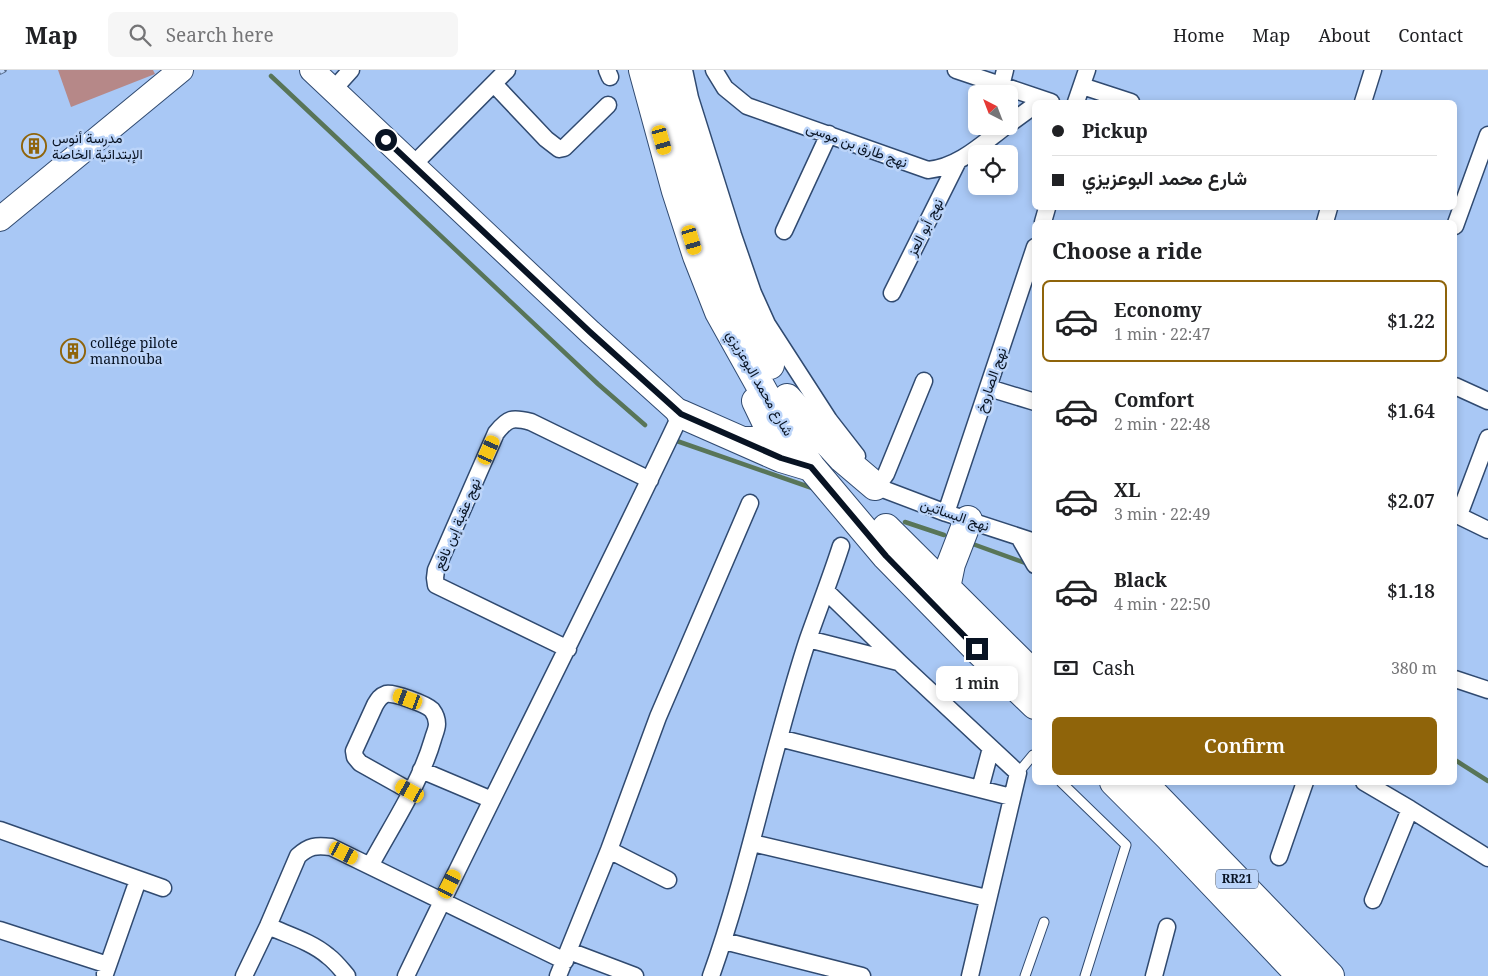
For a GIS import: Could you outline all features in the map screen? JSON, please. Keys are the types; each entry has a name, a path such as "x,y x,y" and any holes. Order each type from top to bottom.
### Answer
{"highway":[{"name":"شارع محمد البوعزيزي","path":"643,70 694,246 719,312 786,432 811,467 886,556 1032,702"},
{"name":"شارع محمد البوعزيزي","path":"668,70 706,205 738,303 787,398 814,440 893,536 1032,673"},
{"path":"719,312 741,371 768,426 766,437 761,441 743,441"},
{"path":"787,398 842,458 879,486"},
{"path":"681,414 781,458 811,467"},
{"path":"946,588 952,564 957,516"},
{"name":"RR21","path":"1118,785 1176,830 1330,976"},
{"name":"RR21","path":"1144,785 1176,830 1301,976"},
{"name":"RR21","path":"1176,830 1188,868 1202,887 1284,976"},
{"name":"RR21","path":"1176,830 1231,860 1351,976"}],"street":[{"path":"0,219 181,70"},
{"path":"312,70 590,332 681,414 568,649 406,976"},
{"path":"333,90 351,70"},
{"path":"412,166 507,70"},
{"path":"684,70 690,98 733,235 753,293 767,324 837,431 879,486 886,474 924,381"},
{"name":"نهج طارق بن موسى","path":"714,70 725,88 747,106 928,170 942,169 958,161 993,135"},
{"path":"956,70 998,85"},
{"path":"1001,85 1005,70"},
{"path":"1077,100 1087,70"},
{"path":"1364,100 1373,70"},
{"path":"494,84 540,133 554,147 559,149 564,148 608,105"},
{"path":"1082,86 1125,100"},
{"path":"1018,93 1037,100"},
{"name":"نهج طارق بن موسى","path":"1018,118 1032,109"},
{"path":"784,231 829,134"},
{"path":"1457,220 1488,135"},
{"name":"نهج أبو العز","path":"892,293 958,161"},
{"name":"نهج الصاروخ","path":"957,516 989,388 1032,256"},
{"path":"1457,387 1488,401"},
{"path":"989,388 1032,401"},
{"name":"نهج عقبة إبن نافع","path":"568,649 436,585 434,578 436,570 496,433 505,422 516,418 531,422 650,480"},
{"path":"1488,438 1457,515 1488,530"},
{"name":"نهج البساتين","path":"879,486 957,516 1032,541"},
{"path":"564,963 609,850 658,717 750,503"},
{"path":"1019,537 1032,560"},
{"path":"711,976 724,941 808,639 841,546"},
{"path":"826,591 1018,773 970,976"},
{"path":"808,639 900,663"},
{"path":"1457,680 1488,690"},
{"path":"370,866 410,791 421,770 437,725 436,715 431,709 392,694 385,694 379,698 375,705 354,751 355,757 360,763 410,791"},
{"path":"779,738 1011,797"},
{"path":"980,789 991,748"},
{"path":"421,770 492,800"},
{"path":"1279,857 1303,785"},
{"path":"1369,785 1488,858"},
{"path":"1373,900 1410,809"},
{"path":"0,830 163,888"},
{"path":"752,843 987,898"},
{"path":"244,976 298,856 305,849 315,845 331,847 564,963 635,976"},
{"path":"609,850 668,880"},
{"path":"0,930 106,971 138,880"},
{"path":"268,926 306,942 326,954 347,976"},
{"path":"1154,976 1167,928"},
{"path":"724,941 862,976"}],"lane":[{"path":"1018,773 1032,756"},
{"path":"1064,785 1126,845 1085,976"},
{"path":"1025,976 1044,922"}],"shaded area":[{"path":"58,70 153,70 155,74 71,107"}],"waterway":[{"path":"271,76 598,384 645,425"},
{"path":"674,440 815,489"},
{"path":"905,522 944,535"},
{"path":"970,543 1028,564"},
{"path":"1457,761 1488,781"}],"railway":[{"path":"0,72 4,70"}],"place":[{"name":"مدرسة أنوس الإبتدائية الخاصة","path":"34,146"},
{"name":"collége pilote mannouba","path":"73,351"}],"route":[{"path":"386,140 590,332 681,414 781,458 811,467 886,556 977,649"}]}
